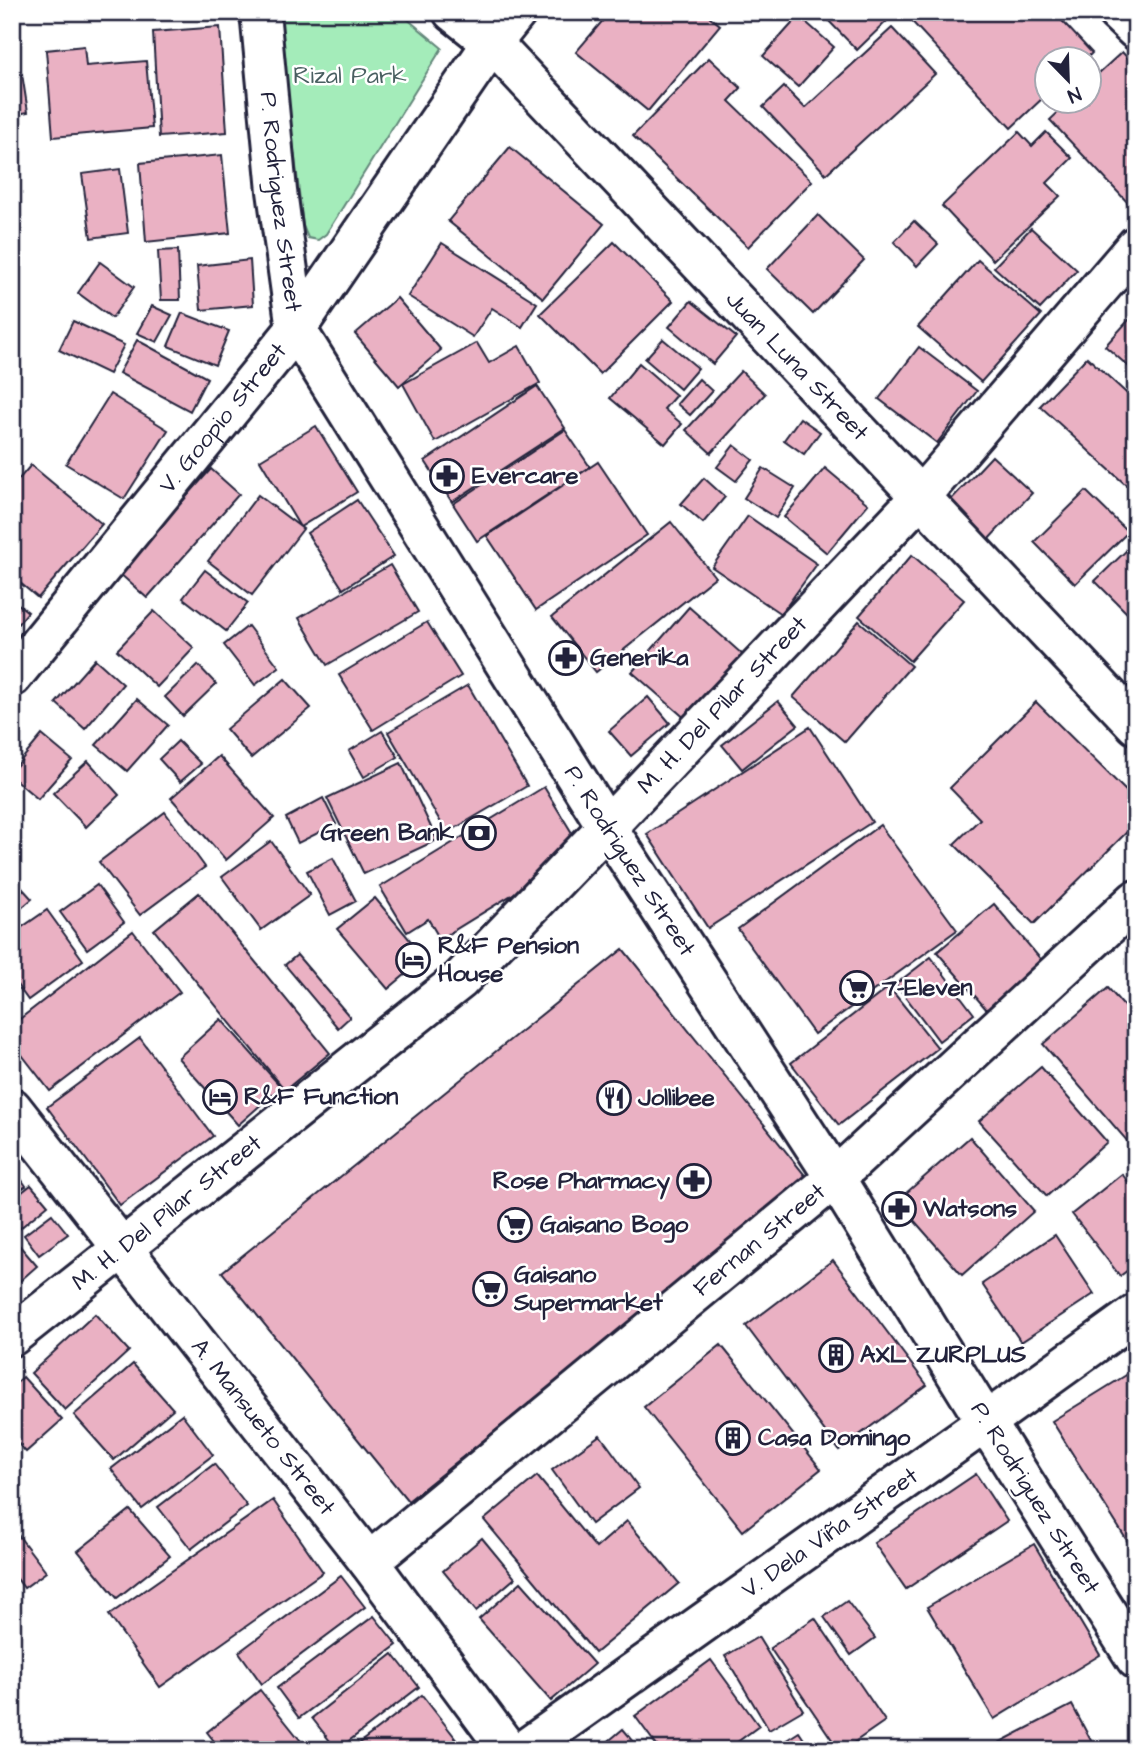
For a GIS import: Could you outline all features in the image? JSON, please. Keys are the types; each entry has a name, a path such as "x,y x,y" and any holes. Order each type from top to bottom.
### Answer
{"street":[{"name":"P. Rodriguez Street","path":"260,12 277,191 296,329 607,827 835,1178 1136,1659"},
{"name":"Juan Luna Street","path":"453,12 492,43 1136,724"},
{"name":"V. Goopio Street","path":"12,677 296,329 492,43 517,12"},
{"path":"1117,12 1136,30"},
{"name":"M. H. Del Pilar Street","path":"12,1336 460,980 922,495 1136,246"},
{"name":"Fernan Street","path":"369,1562 835,1178 1136,900"},
{"name":"A. Mansueto Street","path":"12,1108 120,1249 369,1562 508,1750"},
{"name":"V. Dela Viña Street","path":"524,1750 1136,1314"}],"green space":[{"name":"Rizal Park","path":"278,12 399,12 442,48 326,234 318,240 308,238 303,226"}],"building":[{"path":"610,12 704,12 720,25 648,111 576,52"},
{"path":"828,12 883,12 889,19 857,50 824,16"},
{"path":"1054,12 1086,46 1032,46 1032,108 1011,128 904,13"},
{"path":"799,16 834,47 798,87 763,56"},
{"path":"220,27 227,132 159,137 153,32"},
{"path":"892,28 935,74 826,174 763,107 784,87 805,108"},
{"path":"84,46 86,66 146,61 152,128 53,137 46,50"},
{"path":"1122,52 1136,67 1136,197 1129,204 1050,120 1054,116 1102,116 1102,70"},
{"path":"709,58 741,88 729,101 812,181 748,247 633,136"},
{"path":"22,74 28,112 12,115 12,76"},
{"path":"1019,132 1032,146 1046,132 1072,158 1047,183 1060,196 993,260 942,206"},
{"path":"510,147 604,224 543,298 448,221"},
{"path":"222,155 230,233 146,242 140,163"},
{"path":"120,169 128,233 91,238 82,174"},
{"path":"818,215 864,260 813,314 767,269"},
{"path":"914,221 938,244 917,266 894,242"},
{"path":"1031,228 1077,270 1040,309 994,267"},
{"path":"614,242 673,301 600,374 540,314"},
{"path":"442,243 537,303 522,327 492,308 473,337 408,296"},
{"path":"178,250 180,300 161,300 158,251"},
{"path":"250,260 253,305 201,310 197,266"},
{"path":"978,260 1041,315 981,382 918,327"},
{"path":"100,262 134,287 112,318 78,293"},
{"path":"397,298 441,350 399,386 355,334"},
{"path":"691,301 736,337 713,364 669,327"},
{"path":"152,306 172,315 157,342 137,333"},
{"path":"1136,312 1136,373 1105,346"},
{"path":"182,313 229,331 215,365 168,346"},
{"path":"73,321 124,345 109,374 59,350"},
{"path":"663,339 698,368 680,389 645,359"},
{"path":"137,340 207,378 190,411 119,373"},
{"path":"477,343 489,363 519,346 540,383 435,442 403,384"},
{"path":"919,347 977,391 937,443 879,399"},
{"path":"1087,357 1136,402 1136,474 1126,485 1040,406"},
{"path":"639,363 676,395 664,409 682,424 665,444 610,398"},
{"path":"741,371 765,394 711,453 686,430"},
{"path":"699,379 712,391 690,415 677,404"},
{"path":"537,386 565,428 452,502 425,461"},
{"path":"110,394 168,430 124,499 66,464"},
{"path":"800,418 820,432 804,454 784,440"},
{"path":"316,426 357,492 300,527 260,460"},
{"path":"565,430 590,467 477,541 453,504"},
{"path":"734,445 753,460 736,481 717,467"},
{"path":"992,456 1032,493 986,542 946,505"},
{"path":"598,462 647,535 536,610 487,536"},
{"path":"31,465 102,524 38,598 12,576 12,487"},
{"path":"763,468 795,488 776,518 744,498"},
{"path":"825,468 868,504 827,553 784,517"},
{"path":"211,469 239,494 147,598 119,573"},
{"path":"704,478 725,497 703,523 681,504"},
{"path":"1086,491 1128,532 1075,584 1034,542"},
{"path":"258,495 303,529 252,595 208,561"},
{"path":"357,500 394,556 343,589 307,533"},
{"path":"748,516 817,564 781,614 712,567"},
{"path":"671,522 715,577 596,672 552,617"},
{"path":"1136,541 1136,618 1134,620 1095,581"},
{"path":"912,555 964,600 910,661 859,616"},
{"path":"390,565 418,612 327,665 299,618"},
{"path":"205,570 248,603 226,631 183,598"},
{"path":"12,599 28,612 12,631"},
{"path":"689,607 751,662 695,727 632,672"},
{"path":"154,611 194,648 157,687 117,650"},
{"path":"859,621 911,666 845,742 793,697"},
{"path":"427,622 461,676 373,730 339,675"},
{"path":"248,626 279,667 255,685 224,645"},
{"path":"95,659 123,684 85,729 56,703"},
{"path":"198,665 216,684 183,716 165,697"},
{"path":"285,679 311,708 251,758 226,729"},
{"path":"468,685 527,786 447,833 388,732"},
{"path":"648,697 670,723 631,756 609,731"},
{"path":"137,699 168,725 127,771 96,745"},
{"path":"778,701 798,725 742,769 722,745"},
{"path":"1036,702 1136,801 1136,823 1034,924 954,844 980,819 950,788"},
{"path":"810,727 872,822 708,928 647,834"},
{"path":"382,731 398,757 364,777 349,751"},
{"path":"42,735 72,760 38,799 12,777 12,771"},
{"path":"178,741 201,764 180,782 159,759"},
{"path":"219,756 274,818 226,860 171,798"},
{"path":"88,761 119,795 86,827 53,793"},
{"path":"401,763 437,840 364,874 327,798"},
{"path":"544,787 583,851 440,939 428,919 407,932 380,887"},
{"path":"323,798 336,824 298,843 286,818"},
{"path":"165,812 205,867 140,915 99,862"},
{"path":"880,825 957,930 814,1034 738,929"},
{"path":"271,841 310,895 261,930 222,877"},
{"path":"333,858 356,901 330,915 307,871"},
{"path":"12,877 32,899 12,916"},
{"path":"97,885 124,922 87,949 60,912"},
{"path":"199,893 330,1053 285,1090 154,930"},
{"path":"375,898 425,958 388,989 337,929"},
{"path":"994,904 1043,962 987,1010 937,952"},
{"path":"47,910 83,960 28,1000 12,978 12,934"},
{"path":"133,931 180,992 50,1091 12,1042 12,1025"},
{"name":"Gaisano Bogo","path":"623,949 808,1179 408,1501 222,1272"},
{"path":"297,955 350,1017 338,1028 285,965"},
{"path":"931,957 974,1014 939,1041 896,984"},
{"path":"889,987 938,1048 839,1125 791,1063"},
{"path":"1108,988 1136,1020 1136,1136 1128,1142 1043,1044"},
{"path":"221,1019 281,1087 238,1125 178,1058"},
{"path":"140,1038 213,1136 120,1205 47,1107"},
{"path":"1041,1067 1107,1142 1047,1196 979,1121"},
{"path":"970,1137 1034,1211 962,1275 897,1201"},
{"path":"12,1166 26,1186 12,1195"},
{"path":"1122,1174 1136,1192 1136,1264 1120,1276 1072,1214"},
{"path":"31,1185 48,1205 19,1229 12,1221 12,1200"},
{"path":"52,1214 68,1234 39,1255 24,1235"},
{"path":"1055,1235 1094,1294 1021,1342 982,1284"},
{"path":"12,1237 37,1266 12,1288"},
{"name":"AXL ZURPLUS","path":"833,1260 927,1385 839,1450 746,1326"},
{"path":"95,1314 129,1351 65,1410 31,1373"},
{"name":"Casa Domingo","path":"721,1345 821,1469 743,1531 644,1407"},
{"path":"133,1364 173,1409 114,1460 74,1415"},
{"path":"1136,1369 1136,1555 1052,1421"},
{"path":"23,1377 62,1420 26,1452 12,1437 12,1387"},
{"path":"182,1414 213,1455 142,1509 111,1469"},
{"path":"600,1435 639,1488 591,1524 552,1470"},
{"path":"214,1464 247,1506 191,1549 158,1507"},
{"path":"976,1474 1007,1521 906,1589 874,1543"},
{"path":"537,1476 596,1548 627,1521 679,1583 595,1653 484,1520"},
{"path":"273,1500 323,1572 160,1687 109,1615"},
{"path":"130,1510 170,1556 117,1598 78,1551"},
{"path":"12,1527 46,1572 24,1588 12,1572"},
{"path":"482,1538 515,1578 476,1611 443,1571"},
{"path":"1034,1544 1100,1655 994,1719 927,1607"},
{"path":"341,1576 365,1607 262,1684 239,1652"},
{"path":"521,1582 594,1664 551,1701 479,1619"},
{"path":"847,1601 875,1638 851,1655 824,1617"},
{"path":"374,1616 397,1645 299,1718 277,1688"},
{"path":"815,1618 885,1721 843,1750 839,1750 770,1648"},
{"path":"758,1637 803,1710 769,1730 725,1656"},
{"path":"393,1654 419,1687 337,1750 312,1718"},
{"path":"711,1660 759,1726 736,1743 741,1750 660,1750 635,1716"},
{"path":"260,1690 308,1750 221,1750 207,1732"},
{"path":"422,1695 461,1745 454,1750 350,1750"},
{"path":"1072,1705 1096,1750 986,1750 1008,1738"},
{"path":"623,1729 641,1750 598,1750"},
{"path":"799,1732 811,1750 771,1750"}],"place":[{"name":"Evercare","path":"447,476"},
{"name":"Generika","path":"566,658"},
{"name":"Green Bank","path":"479,833"},
{"name":"R&F Pension House","path":"413,960"},
{"name":"7-Eleven","path":"857,988"},
{"name":"R&F Function","path":"220,1097"},
{"name":"Jollibee","path":"614,1098"},
{"name":"Rose Pharmacy","path":"694,1181"},
{"name":"Watsons","path":"899,1209"},
{"name":"Gaisano Bogo","path":"515,1225"},
{"name":"Gaisano Supermarket","path":"490,1289"},
{"name":"AXL ZURPLUS","path":"836,1355"},
{"name":"Casa Domingo","path":"733,1438"}]}
